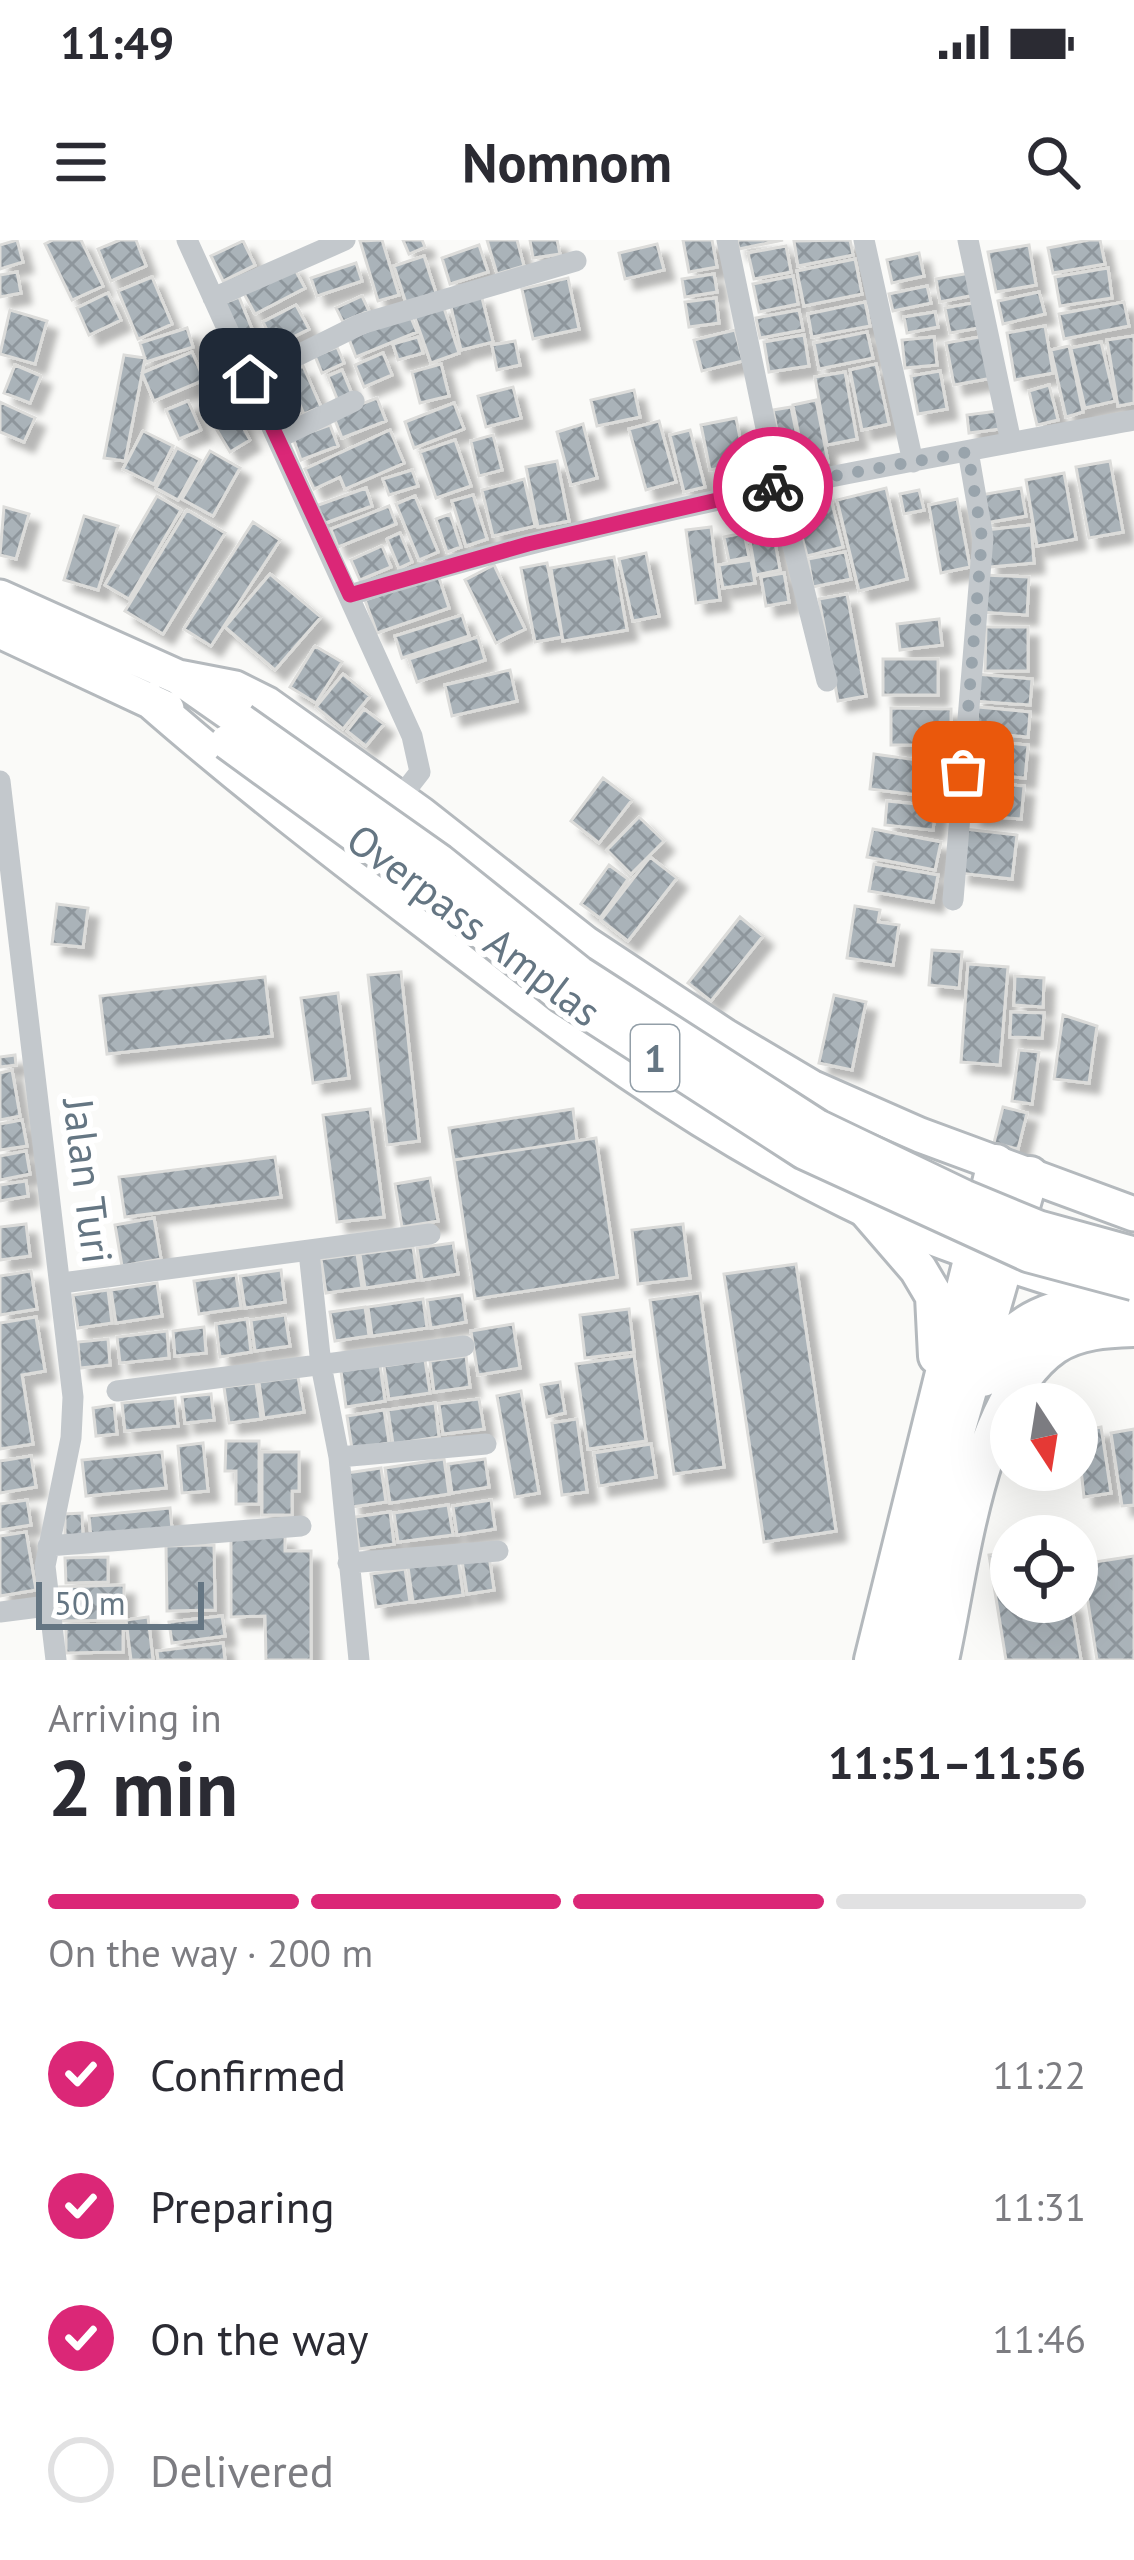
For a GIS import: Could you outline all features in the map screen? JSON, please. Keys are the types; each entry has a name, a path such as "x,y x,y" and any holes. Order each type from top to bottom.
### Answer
{"highway":[{"name":"1","path":"0,596 178,677"},
{"name":"1","path":"2,640 148,699"},
{"path":"178,677 235,688 267,704 399,799 585,944 811,1087 920,1136 1130,1208"},
{"name":"Overpass Amplas","path":"178,677 234,732 561,995 804,1152 1131,1304"},
{"path":"148,699 249,787 527,1001 694,1118 866,1210 991,1259 1131,1304"},
{"name":"Overpass Amplas","path":"148,699 234,732 440,861 579,973 818,1126 1020,1220 1134,1254"},
{"path":"873,1660 936,1396 1028,1174"},
{"path":"866,1210 918,1269 934,1296 936,1396"},
{"path":"906,1660 991,1259"},
{"path":"951,1449 995,1352 1019,1328 1045,1312 1074,1304 1131,1304"},
{"path":"940,1660 990,1444 1021,1377 1055,1346 1131,1304"}],"street":[{"path":"187,240 412,736 420,772 399,799"},
{"path":"213,298 345,240"},
{"path":"728,240 778,486 826,681"},
{"path":"864,240 913,462"},
{"path":"968,240 1011,442"},
{"path":"250,379 378,318 576,261"},
{"path":"278,438 354,401"},
{"path":"350,595 528,544 778,486 1134,420"},
{"path":"953,899 982,538 968,452"},
{"name":"Jalan Turi","path":"1,794 11,952 62,1283 74,1396 71,1438 48,1546 47,1606 56,1660"},
{"path":"62,1283 430,1234"},
{"path":"309,1252 321,1365 339,1456 359,1660"},
{"path":"117,1391 464,1346"},
{"path":"339,1456 486,1444"},
{"path":"48,1546 301,1526"},
{"path":"348,1564 498,1551"},
{"path":"0,1612 47,1606"}],"building":[{"path":"17,240 23,262 0,269 0,245"},
{"path":"81,240 103,286 72,300 45,244"},
{"path":"120,240 136,240 146,266 111,281 98,249"},
{"path":"382,240 399,295 378,301 360,241"},
{"path":"403,240 422,240 425,247 409,254"},
{"path":"487,240 517,240 524,266 497,274"},
{"path":"530,240 557,240 560,254 533,258"},
{"path":"683,240 712,240 717,267 689,272"},
{"path":"737,240 783,240 739,249"},
{"path":"850,240 853,255 798,266 794,241"},
{"path":"1100,240 1105,264 1053,273 1048,248"},
{"path":"243,241 255,265 223,281 211,256"},
{"path":"657,244 664,270 625,279 619,253"},
{"path":"479,245 488,272 450,284 442,258"},
{"path":"1029,245 1036,285 996,292 988,252"},
{"path":"786,246 791,272 754,279 748,253"},
{"path":"919,253 924,276 892,283 887,260"},
{"path":"424,256 436,293 406,303 394,266"},
{"path":"855,259 862,294 804,306 797,271"},
{"path":"356,263 362,281 317,296 311,278"},
{"path":"292,264 305,288 255,314 242,290"},
{"path":"1108,268 1112,298 1060,306 1055,277"},
{"path":"17,272 21,293 0,297 0,275"},
{"path":"970,273 974,295 940,302 936,279"},
{"path":"714,274 717,292 685,297 682,279"},
{"path":"793,276 798,304 759,312 753,284"},
{"path":"152,277 172,324 138,339 118,291"},
{"path":"568,278 579,329 533,339 522,289"},
{"path":"927,286 931,303 893,311 889,294"},
{"path":"1039,292 1045,314 1003,324 998,301"},
{"path":"108,293 121,320 89,335 77,308"},
{"path":"481,294 493,342 461,350 450,302"},
{"path":"362,296 369,311 343,322 336,308"},
{"path":"239,297 254,334 236,341 221,304"},
{"path":"716,298 719,323 689,327 685,302"},
{"path":"865,302 870,326 812,337 808,314"},
{"path":"1124,302 1129,326 1064,339 1059,314"},
{"path":"973,303 978,328 950,333 945,308"},
{"path":"296,305 309,329 275,346 263,322"},
{"path":"443,305 459,353 431,363 414,315"},
{"path":"10,310 47,321 35,364 0,354"},
{"path":"799,310 803,330 760,338 756,318"},
{"path":"935,312 938,327 907,333 904,317"},
{"path":"409,313 417,332 356,357 349,339"},
{"path":"1045,326 1053,373 1015,380 1007,333"},
{"path":"187,328 193,347 146,362 140,343"},
{"path":"735,330 743,361 702,371 694,340"},
{"path":"867,332 873,358 819,369 814,343"},
{"path":"804,335 809,366 769,372 764,342"},
{"path":"985,336 992,378 954,385 946,343"},
{"path":"1134,336 1134,403 1118,406 1107,340"},
{"path":"418,337 423,353 398,360 393,344"},
{"path":"934,337 937,365 905,368 902,340"},
{"path":"261,340 270,357 250,367 241,351"},
{"path":"515,341 520,365 497,370 492,345"},
{"path":"1101,342 1115,401 1085,408 1071,348"},
{"path":"1069,346 1083,412 1066,417 1051,350"},
{"path":"337,347 344,363 322,373 315,356"},
{"path":"192,352 204,380 154,401 142,373"},
{"path":"383,353 392,375 364,387 355,365"},
{"path":"124,355 145,358 125,461 104,458"},
{"path":"441,364 449,396 420,403 412,372"},
{"path":"876,364 889,424 862,430 850,370"},
{"path":"15,365 41,376 30,403 4,393"},
{"path":"303,366 321,407 304,414 286,373"},
{"path":"342,370 352,394 338,401 328,376"},
{"path":"940,371 947,409 918,414 911,376"},
{"path":"845,372 857,439 827,445 815,377"},
{"path":"283,383 300,415 281,426 264,393"},
{"path":"1049,385 1058,420 1037,425 1029,391"},
{"path":"513,387 521,418 486,427 478,396"},
{"path":"634,390 640,417 597,426 591,400"},
{"path":"377,398 386,421 342,438 333,415"},
{"path":"816,400 828,462 805,466 793,405"},
{"path":"188,401 201,430 179,439 166,410"},
{"path":"0,402 35,418 24,442 0,432"},
{"path":"454,403 464,429 414,448 405,422"},
{"path":"791,407 804,470 786,474 773,410"},
{"path":"998,411 1000,429 969,433 967,415"},
{"path":"238,418 250,440 230,452 217,430"},
{"path":"736,418 745,463 710,470 701,425"},
{"path":"659,421 676,482 646,490 629,429"},
{"path":"583,424 597,478 571,485 557,432"},
{"path":"330,425 338,446 301,460 293,438"},
{"path":"390,430 404,463 345,489 340,477 314,489 305,469"},
{"path":"690,430 705,487 684,492 670,435"},
{"path":"143,431 173,446 154,484 123,469"},
{"path":"493,435 502,470 479,476 471,441"},
{"path":"455,440 471,486 436,498 420,452"},
{"path":"177,448 200,460 178,500 156,488"},
{"path":"210,451 240,468 213,516 182,499"},
{"path":"557,461 569,521 538,527 526,467"},
{"path":"1110,461 1123,532 1089,538 1076,467"},
{"path":"412,470 418,486 389,495 383,479"},
{"path":"1064,473 1076,539 1037,546 1026,480"},
{"path":"524,479 535,526 493,536 482,490"},
{"path":"366,488 372,506 320,525 313,507"},
{"path":"886,488 907,579 859,591 837,500"},
{"path":"1021,488 1026,516 985,523 981,495"},
{"path":"919,490 924,510 904,514 900,494"},
{"path":"829,492 843,547 807,556 793,502"},
{"path":"473,495 487,539 466,546 452,501"},
{"path":"157,496 181,510 129,599 105,585"},
{"path":"415,496 438,552 419,560 396,504"},
{"path":"957,499 970,567 941,573 929,505"},
{"path":"389,506 396,524 338,547 331,529"},
{"path":"4,507 29,514 16,559 0,555"},
{"path":"769,509 780,570 756,575 745,513"},
{"path":"187,510 225,533 163,634 125,611"},
{"path":"450,514 461,547 447,552 436,519"},
{"path":"84,516 118,526 98,590 64,580"},
{"path":"253,522 280,540 211,646 184,629"},
{"path":"1031,525 1034,563 989,567 986,530"},
{"path":"711,527 720,600 696,603 686,530"},
{"path":"400,533 412,562 399,568 387,539"},
{"path":"744,533 749,557 729,561 724,537"},
{"path":"382,546 391,567 360,580 351,560"},
{"path":"845,552 851,579 813,587 808,559"},
{"path":"646,553 659,616 633,621 619,559"},
{"path":"614,557 627,630 563,641 551,568"},
{"path":"751,560 755,583 723,588 719,565"},
{"path":"547,563 562,637 535,642 521,568"},
{"path":"494,565 525,629 496,643 465,580"},
{"path":"784,573 789,602 766,606 761,577"},
{"path":"270,574 321,617 275,670 225,627"},
{"path":"438,575 449,608 377,633 365,600"},
{"path":"983,575 1029,577 1027,615 981,612"},
{"path":"847,594 866,696 838,701 819,599"},
{"path":"462,615 469,636 402,658 395,636"},
{"path":"939,619 942,645 900,650 897,624"},
{"path":"986,627 1028,627 1028,671 985,671"},
{"path":"478,637 485,660 417,682 409,659"},
{"path":"315,646 342,662 316,703 290,687"},
{"path":"883,659 938,659 938,695 883,695"},
{"path":"510,670 517,701 452,716 445,685"},
{"path":"343,674 370,696 343,729 316,707"},
{"path":"976,674 1032,679 1030,705 974,701"},
{"path":"978,707 1030,712 1028,737 976,732"},
{"path":"891,708 951,709 951,745 891,745"},
{"path":"364,709 384,724 366,746 347,731"},
{"path":"985,741 1028,745 1025,778 981,774"},
{"path":"874,754 939,763 935,797 870,789"},
{"path":"603,778 632,800 599,843 571,821"},
{"path":"975,782 1024,786 1021,819 972,815"},
{"path":"887,801 936,806 933,830 885,825"},
{"path":"639,817 664,841 631,874 607,850"},
{"path":"873,829 941,842 935,870 867,857"},
{"path":"964,829 1017,835 1012,879 959,873"},
{"path":"650,857 677,878 628,941 601,920"},
{"path":"874,864 938,875 933,902 869,891"},
{"path":"609,865 628,879 600,918 581,904"},
{"path":"57,904 88,908 83,947 52,944"},
{"path":"855,906 880,910 878,922 899,925 893,965 847,958"},
{"path":"740,917 763,936 711,1001 688,983"},
{"path":"932,950 962,952 959,988 929,985"},
{"path":"968,964 1008,967 1000,1065 961,1062"},
{"path":"401,972 419,1141 387,1145 368,975"},
{"path":"1015,976 1044,978 1043,1007 1014,1005"},
{"path":"265,977 272,1036 107,1054 100,996"},
{"path":"338,993 349,1078 313,1083 301,998"},
{"path":"834,995 866,1002 852,1070 819,1063"},
{"path":"1011,1012 1044,1013 1042,1038 1010,1037"},
{"path":"1063,1015 1097,1026 1089,1083 1054,1079"},
{"path":"1019,1050 1039,1052 1032,1104 1012,1101"},
{"path":"15,1055 16,1065 0,1067 0,1057"},
{"path":"12,1070 20,1116 0,1120 0,1073"},
{"path":"1003,1107 1027,1113 1018,1149 994,1143"},
{"path":"370,1109 384,1217 337,1222 323,1115"},
{"path":"573,1109 577,1141 454,1160 449,1128"},
{"path":"22,1120 27,1146 0,1150 0,1124"},
{"path":"596,1138 617,1277 475,1299 454,1160"},
{"path":"26,1151 30,1174 0,1180 0,1156"},
{"path":"275,1157 281,1197 125,1217 119,1177"},
{"path":"430,1178 438,1221 402,1227 395,1184"},
{"path":"26,1181 28,1196 0,1201 0,1185"},
{"path":"154,1218 161,1259 122,1266 115,1225"},
{"path":"26,1224 30,1256 0,1260 0,1227"},
{"path":"683,1224 690,1278 638,1284 632,1230"},
{"path":"453,1243 458,1274 422,1280 417,1248"},
{"path":"413,1247 418,1280 365,1288 360,1254"},
{"path":"357,1254 362,1288 326,1293 321,1259"},
{"path":"796,1264 836,1531 764,1542 724,1274"},
{"path":"281,1270 285,1302 245,1308 240,1276"},
{"path":"31,1271 37,1309 0,1315 0,1276"},
{"path":"236,1275 241,1308 199,1314 194,1281"},
{"path":"157,1283 162,1316 116,1323 111,1290"},
{"path":"108,1290 112,1323 78,1328 73,1295"},
{"path":"700,1293 724,1467 674,1474 650,1300"},
{"path":"462,1295 466,1322 431,1328 427,1300"},
{"path":"423,1299 427,1328 372,1336 368,1307"},
{"path":"365,1307 369,1336 335,1341 330,1312"},
{"path":"629,1309 634,1352 585,1358 580,1315"},
{"path":"285,1315 290,1346 255,1351 251,1320"},
{"path":"36,1317 45,1371 22,1375 33,1444 0,1449 0,1323"},
{"path":"247,1319 251,1352 220,1357 216,1324"},
{"path":"513,1324 520,1368 478,1375 471,1331"},
{"path":"204,1327 206,1353 175,1356 173,1331"},
{"path":"167,1331 169,1358 120,1363 117,1337"},
{"path":"108,1339 110,1365 80,1368 78,1342"},
{"path":"466,1356 470,1387 434,1392 430,1361"},
{"path":"634,1356 646,1441 588,1449 576,1364"},
{"path":"425,1360 430,1393 389,1399 384,1366"},
{"path":"380,1365 385,1401 346,1407 341,1371"},
{"path":"298,1377 304,1412 264,1418 259,1382"},
{"path":"560,1382 565,1413 547,1417 541,1385"},
{"path":"256,1383 261,1419 229,1423 224,1387"},
{"path":"521,1391 539,1493 515,1497 497,1396"},
{"path":"211,1394 214,1420 185,1423 182,1397"},
{"path":"175,1398 178,1426 125,1431 122,1403"},
{"path":"479,1399 484,1429 443,1434 439,1404"},
{"path":"435,1403 439,1437 393,1444 388,1410"},
{"path":"114,1405 117,1434 96,1436 93,1408"},
{"path":"384,1410 389,1443 352,1449 347,1416"},
{"path":"577,1419 587,1492 562,1495 552,1423"},
{"path":"1098,1428 1111,1493 1084,1497 1083,1491 1098,1491"},
{"path":"1134,1429 1134,1505 1122,1506 1111,1433"},
{"path":"226,1441 259,1441 259,1504 236,1504 236,1471 225,1471"},
{"path":"203,1443 208,1491 182,1493 178,1446"},
{"path":"651,1444 656,1477 599,1486 594,1453"},
{"path":"162,1452 166,1488 86,1496 82,1460"},
{"path":"262,1452 299,1452 299,1491 292,1491 292,1515 262,1515"},
{"path":"31,1456 36,1487 0,1493 0,1461"},
{"path":"444,1459 449,1494 390,1503 385,1468"},
{"path":"485,1459 489,1487 452,1493 448,1464"},
{"path":"381,1468 386,1502 352,1507 347,1473"},
{"path":"27,1500 31,1525 0,1530 0,1504"},
{"path":"491,1500 495,1529 457,1535 453,1506"},
{"path":"448,1505 453,1535 398,1542 394,1513"},
{"path":"170,1508 172,1529 91,1537 89,1516"},
{"path":"390,1512 394,1544 359,1549 355,1517"},
{"path":"82,1513 83,1539 65,1540 65,1514"},
{"path":"26,1532 36,1590 0,1596 0,1536"},
{"path":"285,1536 285,1551 311,1551 311,1660 266,1660 265,1616 231,1617 231,1537"},
{"path":"214,1545 215,1610 167,1611 166,1546"},
{"path":"489,1556 494,1590 467,1594 462,1560"},
{"path":"1134,1556 1134,1660 1097,1660 1091,1623 1098,1623 1098,1562"},
{"path":"108,1557 108,1582 66,1583 65,1558"},
{"path":"458,1559 463,1595 413,1602 408,1567"},
{"path":"405,1569 410,1602 376,1607 371,1574"},
{"path":"124,1585 124,1620 59,1621 59,1587"},
{"path":"222,1616 225,1636 172,1643 169,1622"},
{"path":"148,1617 153,1660 131,1660 126,1620"},
{"path":"1000,1623 1075,1623 1081,1660 1006,1660"},
{"path":"123,1624 123,1652 66,1653 66,1625"},
{"path":"223,1643 225,1660 158,1660 157,1651"}],"way so far":[{"path":"773,487 968,452 982,538 963,772"}],"route":[{"path":"250,379 350,595 528,544 773,487"}]}
